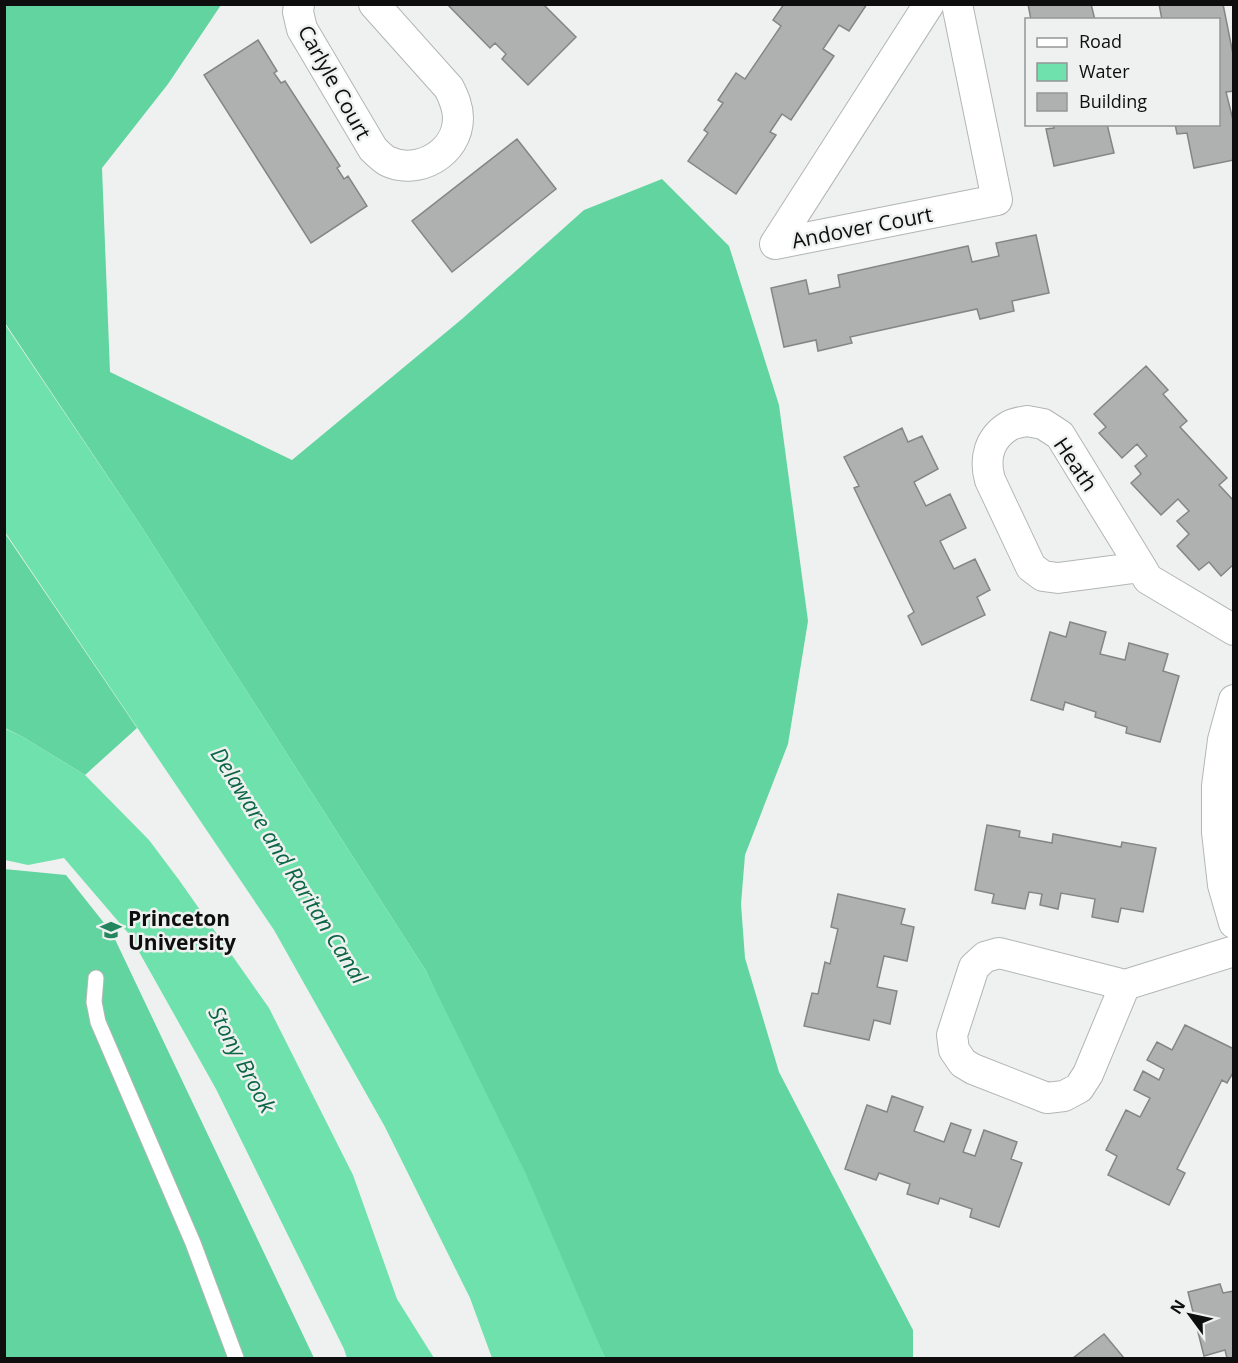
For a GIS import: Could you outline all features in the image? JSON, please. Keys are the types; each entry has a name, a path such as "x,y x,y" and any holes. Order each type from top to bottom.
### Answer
{"street":[{"name":"Carlyle Court","path":"299,4 298,12 302,29 373,150 388,161 406,166 424,164 443,153 454,137 458,120 456,101 449,88 374,4"},
{"name":"Andover Court","path":"929,4 776,244 997,200 957,4"},
{"name":"Heath","path":"1140,567 1058,578 1043,576 1031,567 987,469 988,451 996,436 1011,425 1027,421 1043,424 1060,435 1148,579 1233,630"},
{"path":"1233,700 1223,740 1217,786 1217,832 1223,885 1233,923"},
{"path":"1125,985 1088,1074 1079,1088 1064,1096 1047,1098 973,1069 963,1063 954,1050 952,1035 974,967 985,957 999,953 1125,985 1233,951"}],"lane":[{"path":"96,978 94,1002 98,1022 193,1243 236,1359"}],"shaded area":[{"path":"4,5 221,5 168,84 102,168 110,372 292,460 462,319 584,210 662,179 729,246 779,405 808,621 788,744 745,855 741,904 745,958 779,1072 913,1330 913,1358 605,1358 426,971 139,523 5,323"},
{"path":"4,532 137,728 85,775 5,728"},
{"path":"4,869 66,875 112,933 314,1358 5,1358"}],"water":[{"name":"Delaware and Raritan Canal","path":"4,323 139,523 426,971 526,1174 605,1358 492,1358 470,1298 385,1127 274,930 5,532"},
{"name":"Stony Brook","path":"4,728 85,775 149,840 269,1008 353,1175 397,1299 434,1358 347,1358 216,1089 129,934 64,858 28,865 5,860"}],"building":[{"path":"447,4 543,4 576,37 528,85 502,59 506,54 495,43 490,48"},
{"path":"784,4 867,4 849,31 839,25 823,49 834,56 791,120 782,114 770,132 776,135 736,194 688,161 708,133 704,130 723,103 718,100 736,73 745,79 781,26 773,20"},
{"path":"1028,4 1091,4 1094,18 1031,18"},
{"path":"1159,4 1223,4 1234,59 1234,91 1226,92 1234,124 1234,160 1194,168 1187,133 1177,134 1175,126 1220,126 1220,18 1162,18"},
{"path":"258,40 277,71 274,73 281,83 285,81 340,166 337,168 344,179 348,176 367,206 311,243 204,75"},
{"path":"1054,126 1107,126 1114,153 1054,166 1046,129 1054,128"},
{"path":"517,139 556,189 452,272 412,221"},
{"path":"1036,235 1049,293 1012,301 1014,311 980,319 977,309 850,337 852,343 818,351 816,340 784,347 771,288 806,280 809,294 840,287 838,275 968,246 972,262 999,256 996,243"},
{"path":"1146,366 1168,390 1163,394 1187,421 1180,427 1227,478 1219,485 1234,501 1234,564 1221,576 1209,562 1199,570 1177,546 1189,534 1177,521 1189,511 1178,499 1161,515 1131,483 1141,474 1135,466 1147,456 1137,444 1122,458 1099,433 1106,427 1094,414"},
{"path":"902,428 908,442 922,436 938,469 914,482 926,506 950,494 966,528 940,541 954,569 975,559 990,590 977,597 985,615 922,645 908,616 914,612 854,488 859,486 844,457"},
{"path":"1070,622 1106,632 1100,654 1125,660 1129,643 1168,654 1163,671 1179,676 1160,742 1126,733 1127,727 1095,717 1096,712 1065,702 1063,710 1031,700 1050,632 1066,637"},
{"path":"987,825 1020,831 1019,837 1052,843 1053,834 1121,847 1122,842 1156,848 1143,912 1121,908 1118,922 1092,917 1095,899 1061,893 1058,909 1040,905 1042,894 1029,892 1025,909 992,903 994,894 975,890"},
{"path":"838,894 905,909 901,924 914,927 907,961 884,956 877,987 897,991 890,1024 874,1020 869,1040 804,1026 812,993 818,994 825,962 830,964 838,929 831,927"},
{"path":"1185,1025 1234,1049 1234,1071 1227,1083 1222,1080 1177,1169 1185,1173 1169,1205 1108,1175 1117,1156 1106,1150 1126,1110 1140,1117 1150,1098 1134,1090 1143,1071 1159,1080 1164,1069 1147,1060 1157,1042 1172,1050"},
{"path":"892,1096 923,1107 914,1131 944,1142 951,1123 971,1130 963,1152 975,1156 984,1130 1017,1142 1011,1159 1022,1163 999,1227 970,1217 972,1209 940,1198 938,1204 907,1194 910,1184 879,1173 876,1180 845,1169 867,1105 887,1112"},
{"path":"1220,1284 1223,1293 1234,1291 1234,1358 1227,1358 1225,1350 1204,1356 1188,1292"},
{"path":"1104,1334 1124,1358 1073,1358"}],"place":[{"name":"Princeton University","path":"111,930"}]}
